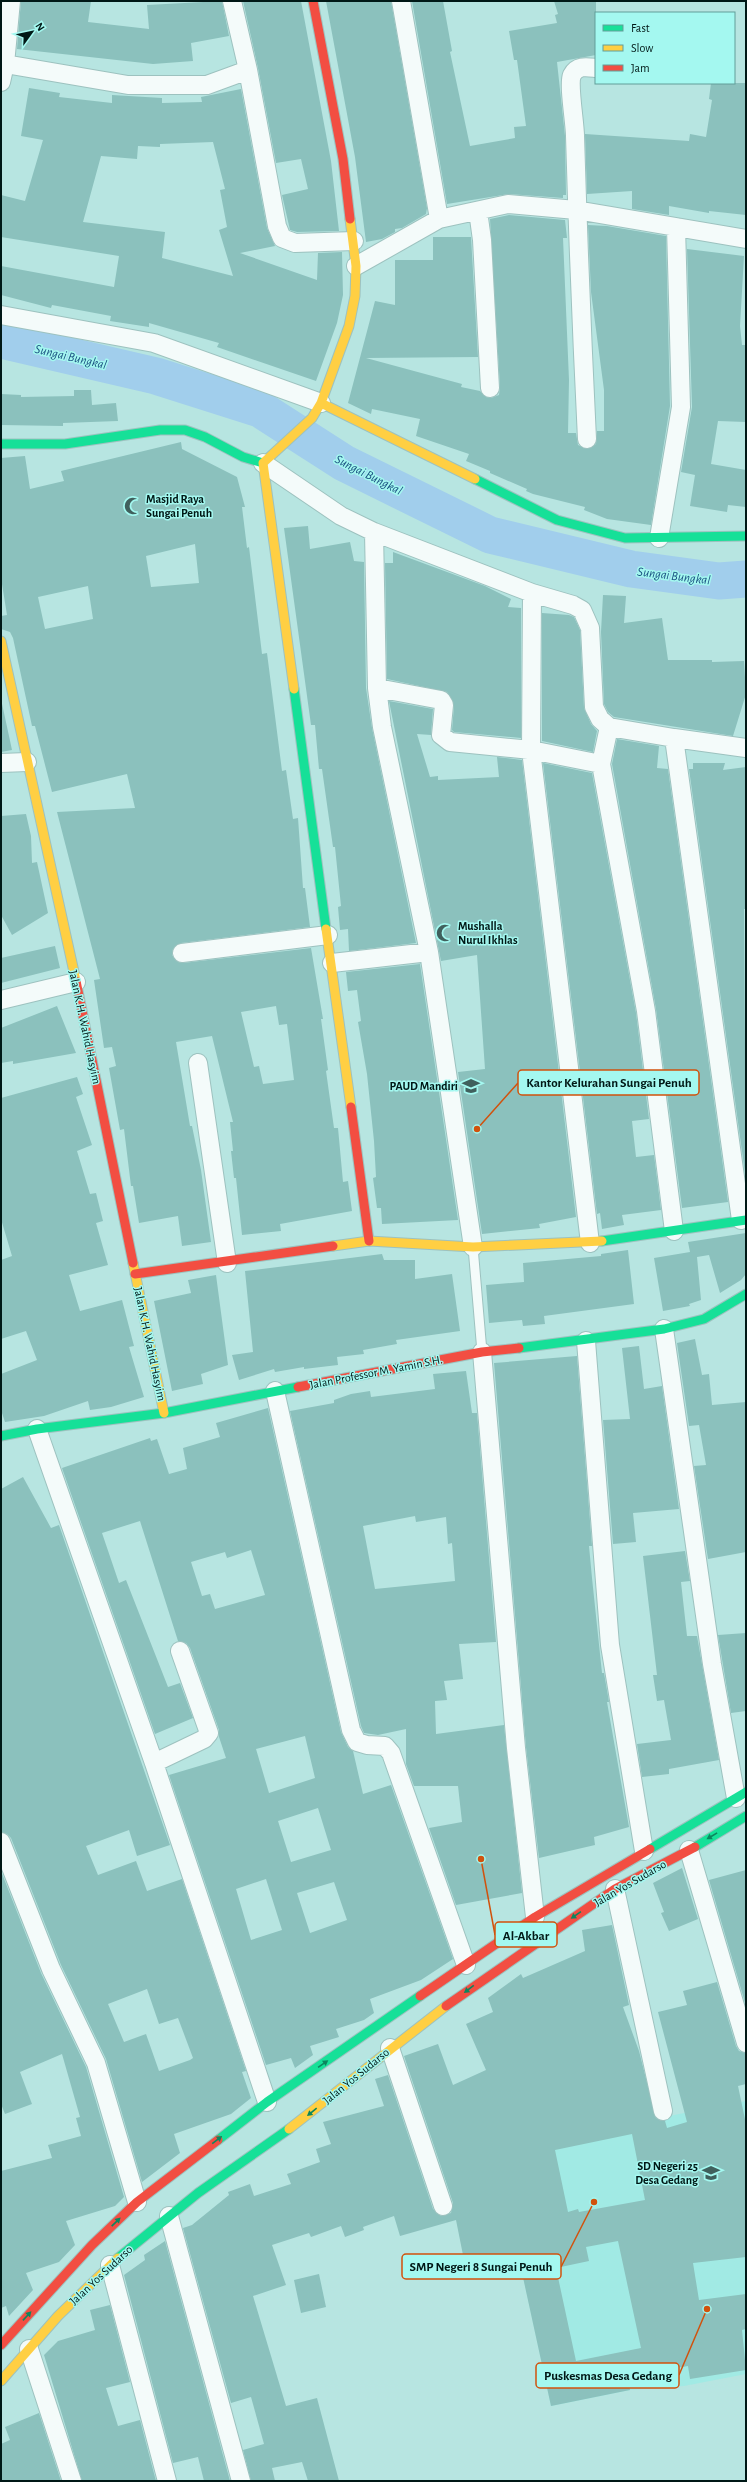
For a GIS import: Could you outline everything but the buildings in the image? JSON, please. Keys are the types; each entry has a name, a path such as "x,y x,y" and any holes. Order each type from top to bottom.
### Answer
{"main road":[{"path":"263,463 312,418 321,403 349,326 355,296 356,266 354,241 343,159 313,1"},
{"path":"321,403 557,520 625,538 746,536"},
{"path":"1,444 65,444 160,430 185,430 205,437 243,457 263,463"},
{"path":"263,463 332,963 368,1241"},
{"name":"Jalan K.H. Wahid Hasyim","path":"1,641 76,982 164,1413"},
{"path":"135,1274 227,1263 368,1241 473,1247 590,1243 743,1220"},
{"name":"Jalan Professor M. Yamin S.H.","path":"1,1436 37,1429 164,1413 482,1352 586,1341 664,1329 704,1319 746,1294"},
{"name":"Jalan Yos Sudarso","path":"1,2380 58,2316 110,2265 169,2216 297,2124 390,2048 476,1983 520,1941 535,1917 644,1851 741,1795"},
{"name":"Jalan Yos Sudarso","path":"1,2345 92,2246 137,2202 267,2102 466,1965 520,1941 689,1850 746,1816"}],"street":[{"path":"1,82 11,1"},
{"path":"232,1 248,70 277,226 282,238 295,243 354,241"},
{"path":"401,1 439,219"},
{"path":"3,64 128,85 207,85 248,70"},
{"path":"586,439 576,210 575,133 571,78 577,69 584,67 595,68"},
{"path":"356,266 439,219 508,204 576,210 746,239"},
{"path":"478,210 482,240 490,388"},
{"path":"659,538 682,407 676,227"},
{"path":"1,315 154,343 321,403"},
{"path":"263,463 341,516 374,532 532,593 573,605 582,610 587,618 590,628 594,707 600,719 609,727 746,748"},
{"path":"374,532 377,688 382,727 428,952 473,1247"},
{"path":"532,593 531,750 590,1243"},
{"path":"377,688 441,700 444,704 441,735 450,742 531,750 601,764"},
{"path":"609,727 601,764 646,1011 674,1231"},
{"path":"674,738 743,1220"},
{"path":"1,763 27,762"},
{"path":"182,954 328,935"},
{"path":"332,963 428,952"},
{"path":"1,1000 76,982"},
{"path":"198,1063 227,1263"},
{"path":"664,1329 712,1664 741,1795"},
{"path":"586,1341 610,1646 644,1851"},
{"path":"482,1352 516,1748 535,1917"},
{"path":"276,1392 351,1730 357,1742 367,1745 385,1746 391,1753 466,1965"},
{"path":"37,1429 154,1763 267,2102"},
{"path":"154,1763 204,1739 209,1733 180,1652"},
{"path":"1,1842 50,1969 96,2064 137,2202"},
{"path":"689,1850 746,2043"},
{"path":"615,1889 663,2111"},
{"path":"390,2048 443,2206"},
{"path":"169,2216 241,2481"},
{"path":"110,2265 167,2481"},
{"path":"28,2349 72,2481"}],"lane":[{"path":"473,1247 482,1352"}],"shaded area":[{"path":"648,2092 664,2117 746,2101 746,2374 684,2386 630,2390 551,2406 499,2164"}],"waterway":[{"name":"Sungai Bungkal","path":"1,340 156,376 260,409 344,463 490,535 631,569 719,581 746,579"}],"traffic: fast":[{"path":"1,444 65,444 160,430 185,430 205,437 243,457 263,463"},
{"path":"475,479 557,520 625,538 746,536"},
{"path":"294,689 326,929"},
{"path":"602,1241 746,1220"},
{"path":"519,1348 664,1329 704,1319 746,1294"},
{"path":"1,1436 37,1429 164,1413 298,1387"},
{"path":"650,1849 746,1792"},
{"path":"695,1847 746,1816"},
{"path":"218,2140 267,2102 420,1996"},
{"path":"118,2258 198,2193 289,2129"}],"traffic: slow":[{"path":"263,463 312,418 321,403 349,326 355,296 356,266 350,219"},
{"path":"321,403 475,479"},
{"path":"263,463 294,689"},
{"path":"1,641 76,981"},
{"path":"326,929 351,1107"},
{"path":"333,1246 369,1241 473,1247 602,1241"},
{"path":"133,1263 164,1413"},
{"path":"289,2129 446,2006"},
{"path":"1,2381 58,2316 118,2258"}],"traffic: jam":[{"path":"313,1 343,159 350,219"},
{"path":"76,981 133,1263"},
{"path":"351,1107 369,1241"},
{"path":"135,1274 333,1246"},
{"path":"298,1387 482,1352 519,1348"},
{"path":"446,2006 615,1889 695,1847"},
{"path":"420,1996 535,1917 650,1849"},
{"path":"1,2345 92,2245 137,2202 218,2140"}],"place":[{"name":"Masjid Raya Sungai Penuh","path":"133,506"},
{"name":"Mushalla Nurul Ikhlas","path":"445,933"},
{"name":"PAUD Mandiri","path":"471,1086"},
{"name":"Kantor Kelurahan Sungai Penuh","path":"477,1129"},
{"name":"Al-Akbar","path":"481,1859"},
{"name":"SD Negeri 25 Desa Gedang","path":"711,2173"},
{"name":"SMP Negeri 8 Sungai Penuh","path":"594,2202"},
{"name":"Puskesmas Desa Gedang","path":"707,2309"}]}
